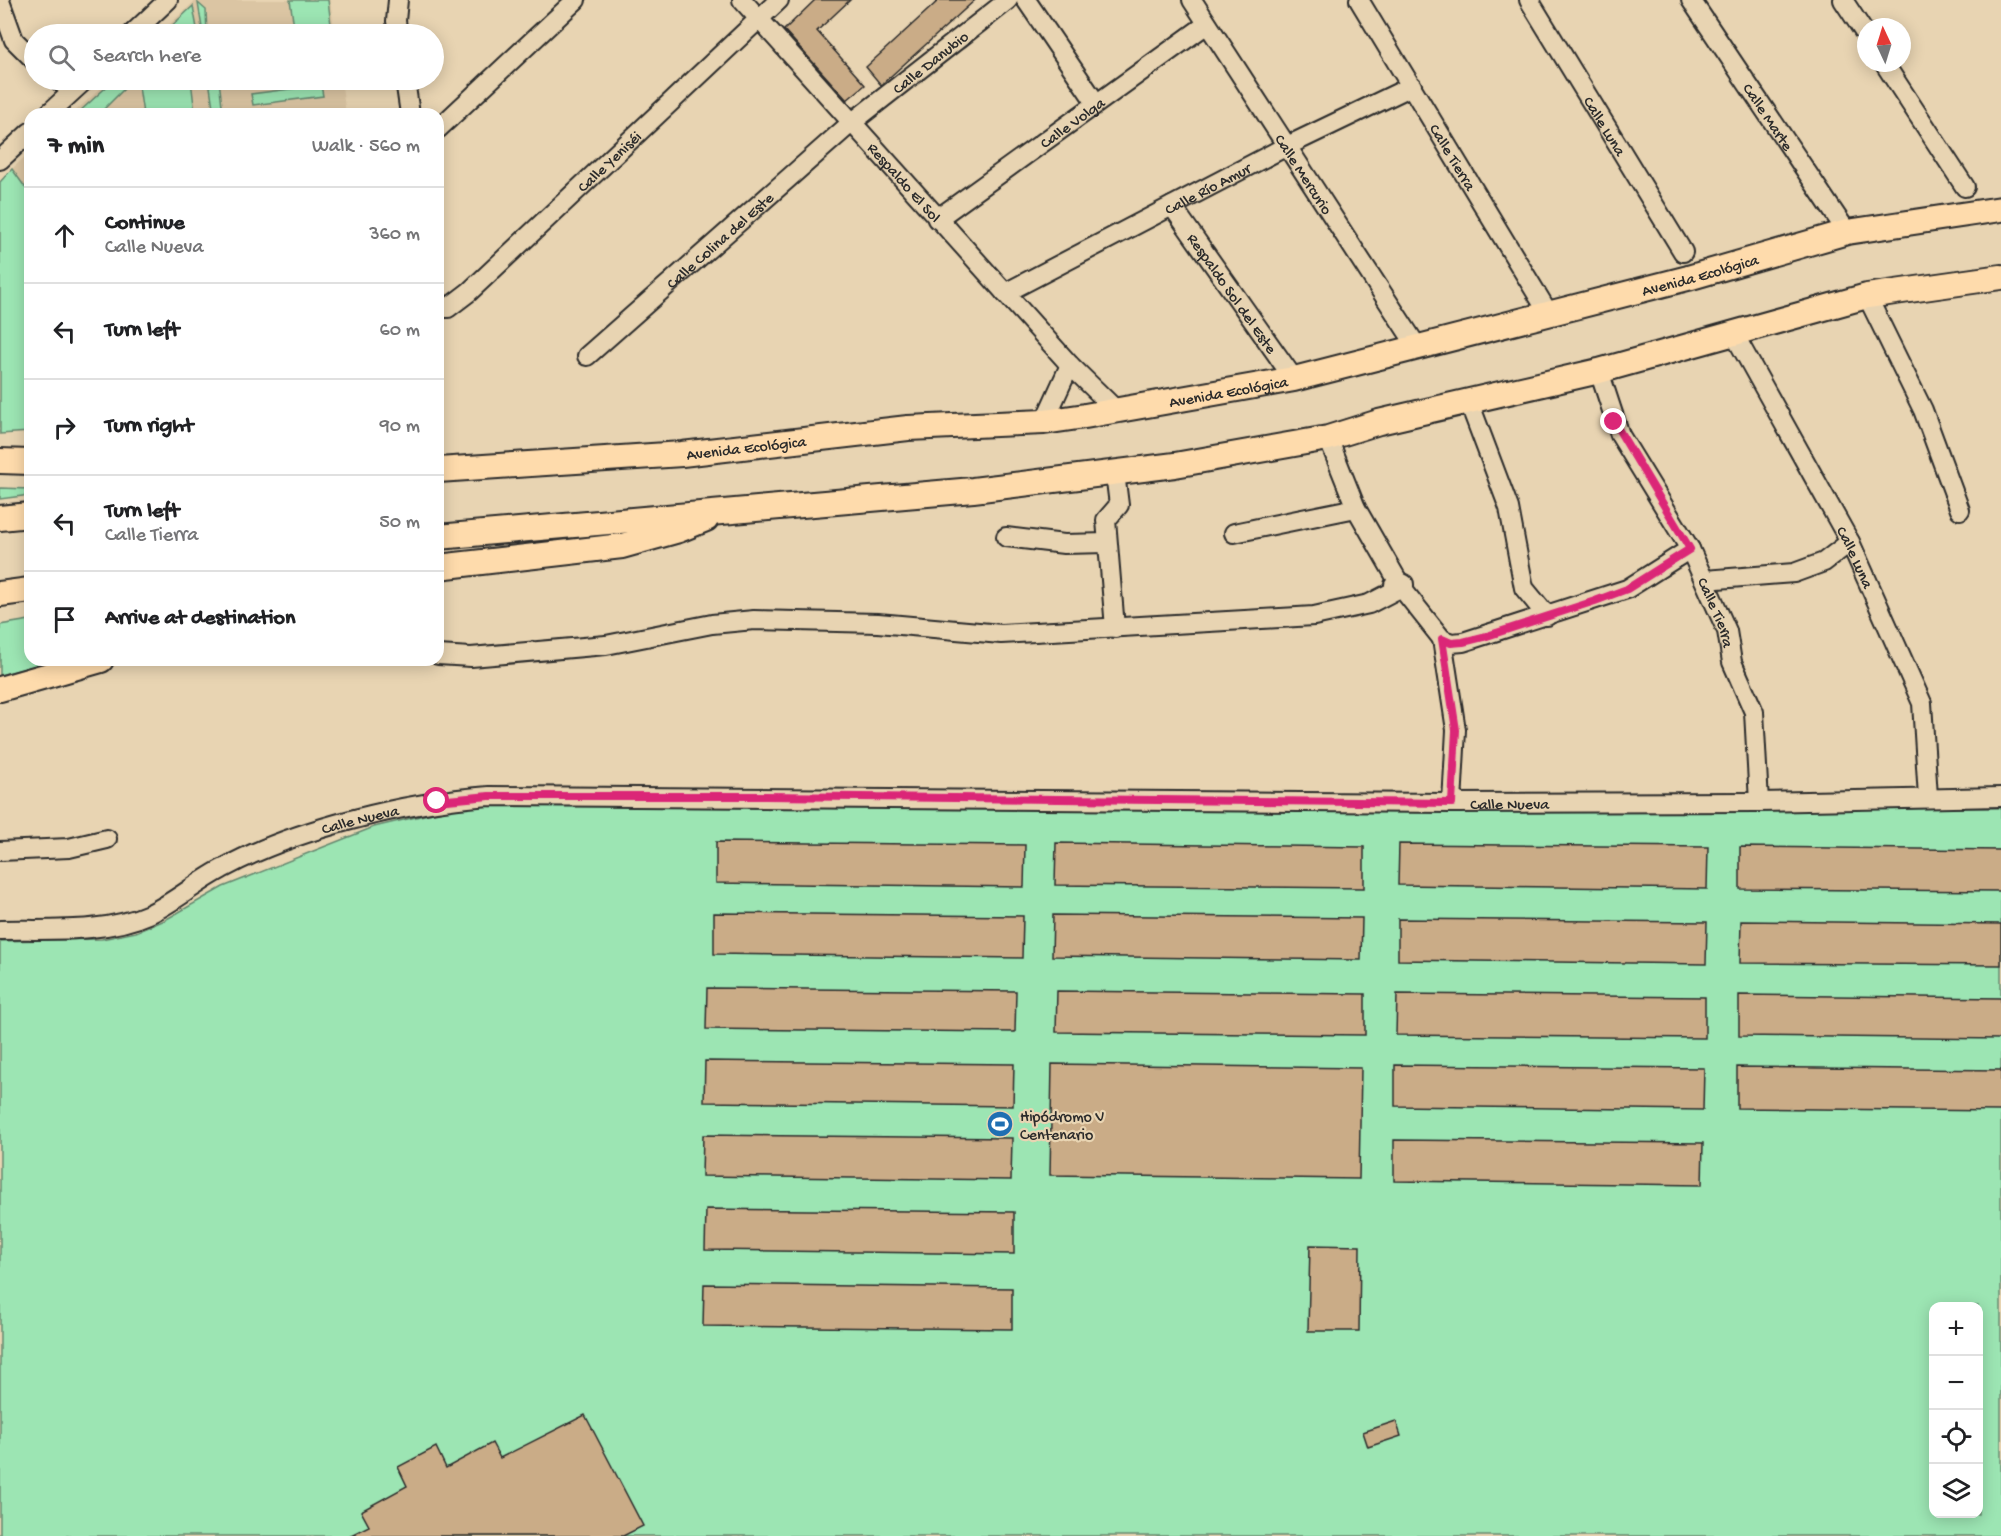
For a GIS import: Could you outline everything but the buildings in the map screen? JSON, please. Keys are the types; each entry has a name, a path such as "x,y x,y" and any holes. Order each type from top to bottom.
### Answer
{"main road":[{"name":"Avenida Ecológica","path":"444,470 682,454 908,428 1044,422 1117,411 1294,379 1688,278 1847,232 2001,209"},
{"path":"444,536 731,509 973,490 1115,473 1328,438 1379,422 1599,371 1867,296 2001,277"},
{"path":"0,461 24,462"},
{"path":"444,566 622,546 679,530 731,509"},
{"path":"0,518 24,516"},
{"path":"0,594 24,591"},
{"path":"0,689 80,666"}],"street":[{"path":"143,24 168,0"},
{"path":"396,24 398,0"},
{"path":"444,123 576,0"},
{"name":"Respaldo El Sol","path":"742,0 850,124 1070,365 1117,411"},
{"name":"Calle Yeniséi","path":"444,308 448,309 469,292 779,0"},
{"name":"Calle Danubio","path":"850,124 1008,0"},
{"path":"1026,0 1096,104"},
{"name":"Calle Mercurio","path":"1192,0 1418,348"},
{"name":"Calle Tierra","path":"1359,0 1549,314"},
{"name":"Calle Luna","path":"1528,0 1683,252"},
{"name":"Calle Marte","path":"1691,0 1847,232"},
{"path":"1843,0 1857,21"},
{"path":"0,1 14,40 24,50"},
{"name":"Calle Volga","path":"937,219 1207,24"},
{"path":"1890,72 1965,187"},
{"name":"Calle Río Amur","path":"1005,293 1286,147 1412,86"},
{"path":"54,108 73,90"},
{"path":"406,90 409,108"},
{"name":"Calle Colina del Este","path":"587,356 850,124"},
{"path":"0,160 24,138"},
{"name":"Respaldo Sol del Este","path":"1172,206 1294,379"},
{"path":"1867,296 1923,410 1960,510"},
{"name":"Calle Luna","path":"1734,334 1850,542 1922,703 1928,797"},
{"path":"1044,422 1070,365"},
{"name":"Calle Tierra","path":"1599,371 1620,435 1690,549 1727,631 1732,662 1754,712 1760,802"},
{"path":"1469,402 1509,508 1524,588 1547,616"},
{"path":"1328,438 1356,508 1399,588 1442,639 1451,643 1463,642 1627,589 1690,549"},
{"path":"1115,473 1119,505 1106,518 1115,628"},
{"path":"1234,533 1356,508"},
{"path":"1006,537 1064,544 1107,543"},
{"path":"1705,580 1794,573 1824,562 1850,542"},
{"path":"444,656 471,657 606,645 712,624 754,620 878,623 1001,634 1314,616 1370,604 1399,588"},
{"path":"1442,639 1456,730 1452,803"},
{"name":"Calle Nueva","path":"0,930 107,925 148,914 222,869 259,851 389,810 465,798 777,796 1452,803 1760,802 2001,797"},
{"path":"0,851 69,848 107,839"}],"shaded area":[{"path":"196,0 330,0 334,24 170,24"},
{"path":"99,90 342,90 345,108 79,108"},
{"path":"24,158 24,186 12,169"}],"green space":[{"path":"290,0 328,0 331,24 294,24"},
{"path":"198,3 206,10 207,24 201,24"},
{"path":"193,6 196,24 174,24"},
{"path":"103,90 123,90 105,108 84,108"},
{"path":"139,90 192,90 194,108 142,108"},
{"path":"210,90 220,90 222,108 213,108"},
{"path":"282,90 322,90 323,96 253,105 251,94"},
{"path":"12,169 24,186 24,432 0,434 0,182"},
{"path":"0,488 24,489 24,496 0,499"},
{"path":"24,621 24,666 34,666 0,675 0,625"},
{"name":"Hipódromo V Centenario","path":"462,806 2001,808 2001,1536 0,1536 0,941 102,939 136,932 165,920 223,887 374,827"}],"place":[{"name":"Hipódromo V Centenario","path":"1000,1124"}],"route":[{"path":"437,801 489,796 765,796 1452,803 1456,730 1442,639 1451,643 1463,642 1595,601 1627,589 1690,549 1614,422"}]}
